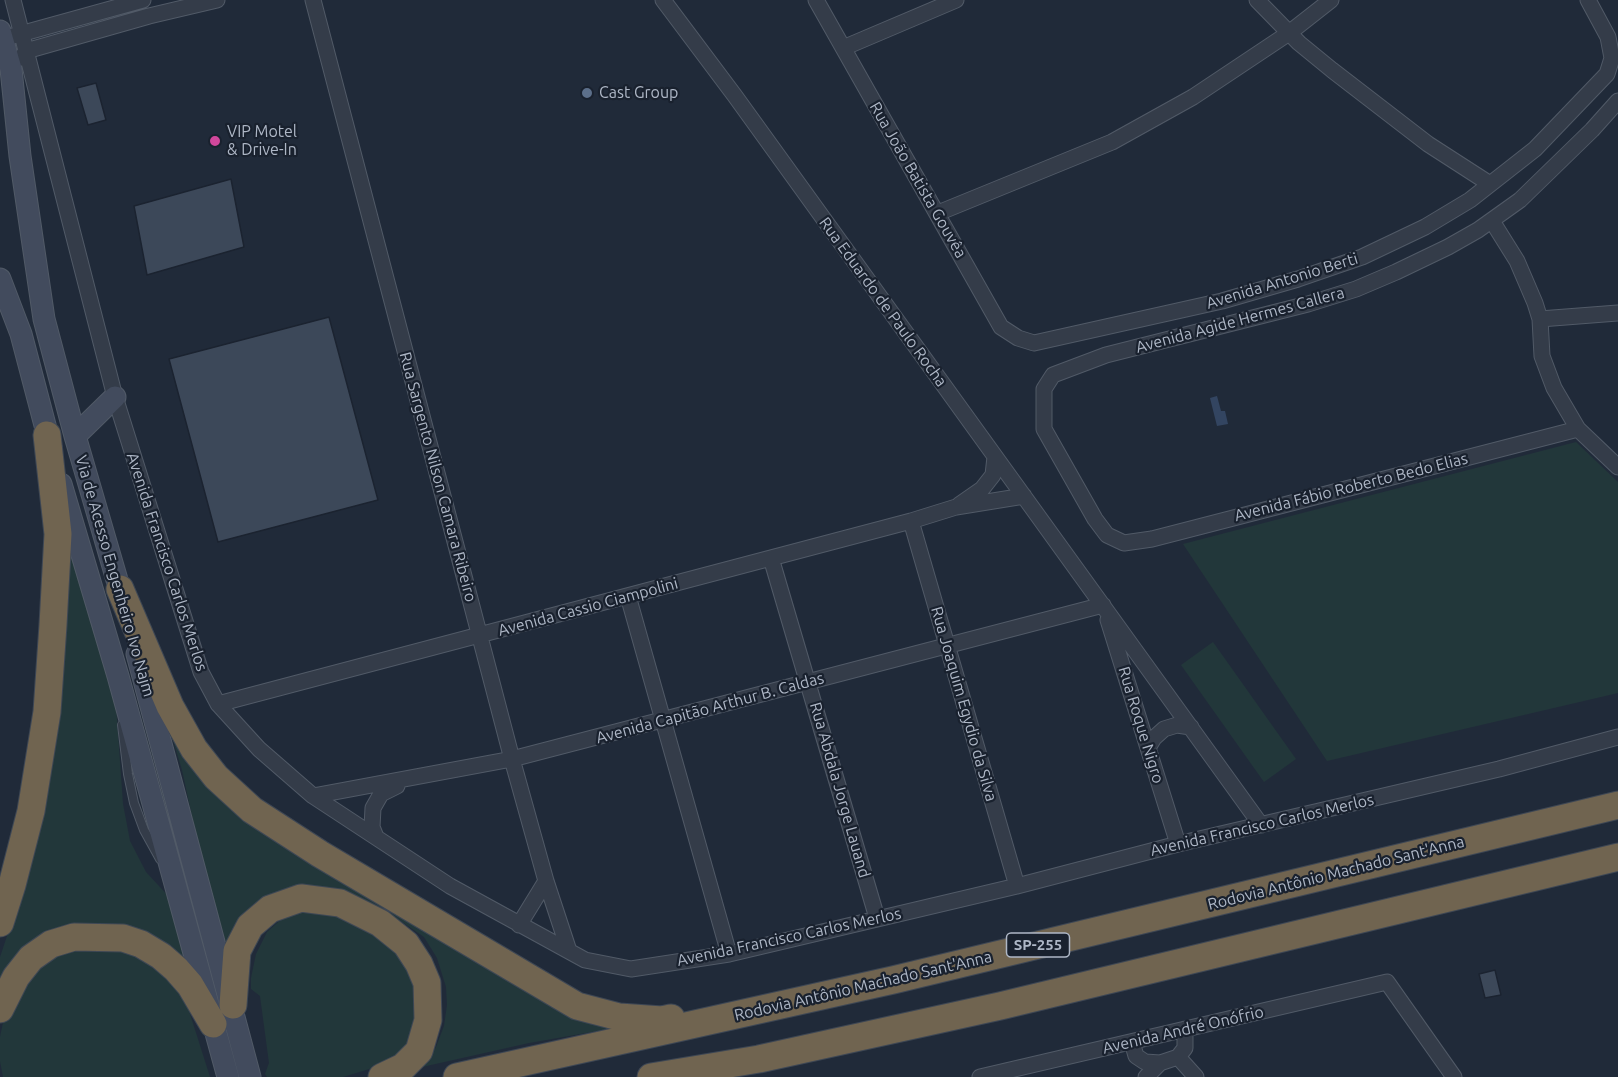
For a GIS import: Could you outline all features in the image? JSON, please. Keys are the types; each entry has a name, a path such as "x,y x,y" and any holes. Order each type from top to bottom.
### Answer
{"highway":[{"path":"0,923 32,811 46,712 58,534 47,435"},
{"path":"120,589 170,706 194,750 216,777 252,810 320,854 577,1005 619,1017 662,1020 806,999"},
{"name":"Rodovia Antônio Machado Sant'Anna","path":"457,1077 893,980 1618,805"},
{"path":"651,1077 759,1059 1000,1006 1618,857"},
{"path":"232,1005 237,951 250,926 270,909 301,898 340,903 380,924 406,944 428,983 428,1020 418,1052 403,1067 382,1077"},
{"path":"0,1009 16,977 31,958 51,944 74,937 123,938 141,944 161,956 176,969 190,985 213,1024"},
{"path":"764,1077 1000,1006"}],"main road":[{"name":"Via de Acesso Engenheiro Ivo Najm","path":"8,35 5,76 20,156 44,319 75,436 120,589 250,1077"},
{"name":"Via de Acesso Engenheiro Ivo Najm","path":"0,279 21,334 47,435 118,676 228,1077"},
{"path":"75,436 115,397"}],"street":[{"name":"Avenida Francisco Carlos Merlos","path":"13,0 8,35 26,51 115,397 201,672 218,704 259,749 313,796 450,886 585,960 631,969 729,954 1017,886 1178,844 1499,769 1618,737"},
{"path":"8,35 143,0 149,16"},
{"path":"5,76 26,51 149,16 217,0"},
{"name":"Rua Sargento Nilson Camara Ribeiro","path":"313,0 512,759 546,881 569,951"},
{"name":"Rua Eduardo de Paulo Rocha","path":"663,0 735,96 1261,825"},
{"name":"Rua João Batista Gouvêa","path":"816,0 1001,327 1018,338 1034,343"},
{"path":"843,48 956,0"},
{"path":"1257,0 1289,33 1332,70 1428,144 1490,184"},
{"path":"938,213 1112,142 1193,97 1289,33 1331,0"},
{"name":"Avenida Antonio Berti","path":"1034,343 1222,301 1298,279 1362,257 1425,227 1470,200 1535,149 1607,74 1612,58 1608,38 1588,0"},
{"name":"Avenida Agide Hermes Callera","path":"1124,543 1107,535 1095,519 1044,429 1044,389 1053,375 1106,355 1244,322 1356,289 1407,267 1479,230 1520,200 1592,130 1618,101"},
{"path":"1492,221 1517,261 1540,319 1542,356 1554,388 1578,429 1618,467"},
{"path":"1540,319 1618,313"},
{"name":"Avenida Fábio Roberto Bedo Elias","path":"1124,543 1152,539 1578,429"},
{"path":"956,507 982,489 993,475 994,457"},
{"path":"956,507 1024,496"},
{"name":"Avenida Cassio Ciampolini","path":"218,704 911,521 956,507"},
{"name":"Rua Joaquim Egydio da Silva","path":"911,521 1017,886"},
{"name":"Rua Abdala Jorge Lauand","path":"771,558 878,918"},
{"path":"628,596 729,954"},
{"name":"Avenida Capitão Arthur B. Caldas","path":"313,796 512,759 1103,605"},
{"name":"Rua Roque Nigro","path":"1103,605 1178,844"},
{"path":"1148,748 1154,738 1164,729 1177,725 1191,727"},
{"path":"376,837 371,817 376,800 381,794 410,779"},
{"path":"519,925 546,881"},
{"name":"Avenida André Onófrio","path":"980,1077 1387,982 1450,1076"},
{"path":"1132,1042 1136,1056 1150,1069 1178,1057 1185,1048 1185,1029"},
{"path":"1178,1057 1196,1077"}],"green space":[{"path":"1576,442 1618,482 1618,693 1327,761 1183,544"},
{"path":"68,490 114,676 123,804 130,841 146,872 171,899 191,974 84,927 0,987 0,957 26,879"},
{"path":"1213,642 1296,759 1264,782 1181,665"},
{"path":"155,681 208,777 572,1017 609,1029 529,1043 422,1067 436,1047 444,1026 447,1005 446,987 437,958 424,937 374,904 339,890 283,896 232,965 198,844 182,770"},
{"path":"313,908 368,920 416,969 420,1015 402,1059 343,1077 267,1077 265,1074 269,1063 260,996 251,989 256,954 267,932 285,916"},
{"path":"76,945 139,950 184,995 210,1077 3,1077 0,1037 5,1013 43,957"}],"water":[{"path":"1217,396 1221,411 1225,411 1228,424 1217,426 1210,398"}],"building":[{"path":"96,83 106,120 88,125 77,88"},
{"path":"231,179 244,247 147,275 134,206"},
{"path":"329,317 378,500 218,542 169,359"},
{"path":"1495,970 1501,995 1485,998 1479,974"}],"place":[{"name":"Cast Group","path":"587,93"},
{"name":"VIP Motel & Drive-In","path":"215,141"}]}
